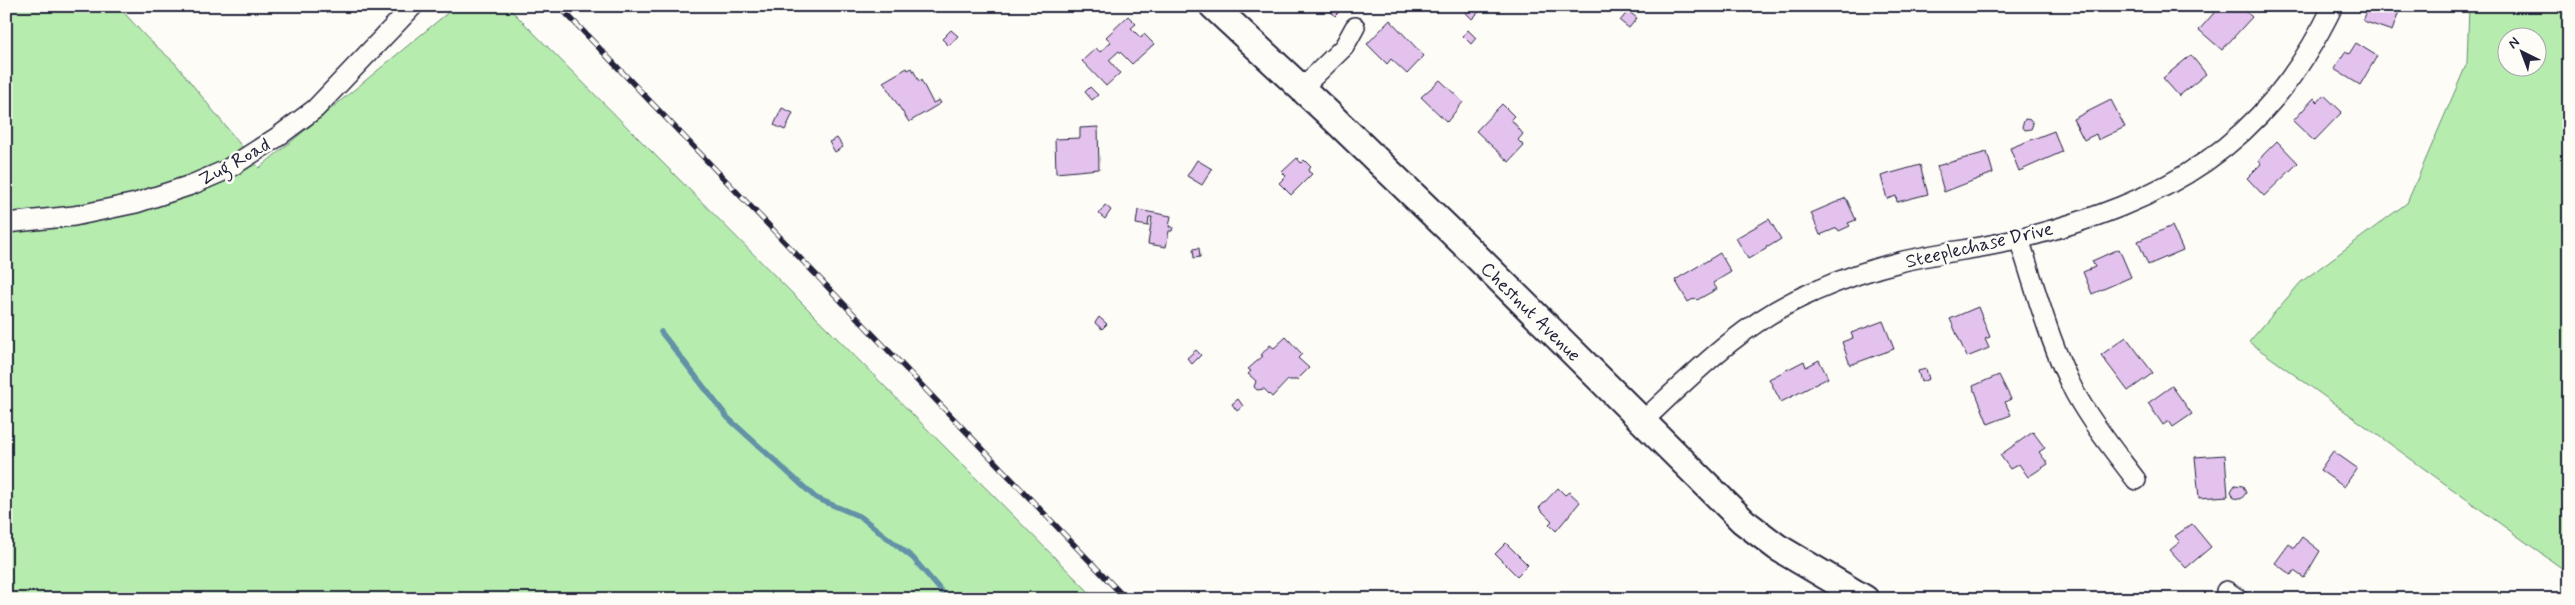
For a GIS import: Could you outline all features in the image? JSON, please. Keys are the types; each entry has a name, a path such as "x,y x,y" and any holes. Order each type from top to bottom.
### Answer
{"street":[{"name":"Zug Road","path":"6,223 74,216 136,203 191,185 226,170 276,138 315,108 413,6"},
{"name":"Chestnut Avenue","path":"1213,6 1302,88 1644,420 1743,521 1777,547 1855,597"},
{"name":"Steeplechase Drive","path":"1644,420 1732,340 1761,320 1806,295 1899,262 2018,239 2127,206 2164,189 2229,145 2263,113 2290,81 2314,44 2333,6"},
{"path":"1302,88 1344,47 1355,27"},
{"path":"2018,239 2075,393 2106,441 2136,480"}],"green space":[{"path":"6,6 118,6 146,37 175,63 259,168 456,6 507,6 1096,599 6,599"},
{"path":"2469,6 2569,6 2567,572 2249,342 2301,282 2407,203 2467,63"}],"building":[{"path":"1326,6 1345,6 1335,16"},
{"path":"1468,6 1480,6 1483,8 1472,19 1464,11"},
{"path":"2220,6 2240,6 2252,17 2222,50 2199,30"},
{"path":"2369,6 2374,8 2375,6 2401,6 2392,31 2363,21"},
{"path":"1628,11 1637,18 1629,28 1620,21"},
{"path":"1128,16 1136,24 1131,28 1141,38 1144,34 1154,44 1132,64 1119,51 1109,60 1120,73 1106,86 1082,61 1096,48 1100,52 1111,42 1106,37"},
{"path":"1390,20 1424,56 1407,74 1391,59 1387,64 1367,44"},
{"path":"951,30 958,36 949,46 942,39"},
{"path":"1468,30 1476,38 1471,44 1463,36"},
{"path":"2356,43 2377,56 2360,85 2334,69 2345,52 2349,54"},
{"path":"2191,55 2206,74 2179,96 2163,78"},
{"path":"907,68 908,70 912,68 919,81 921,80 933,103 939,100 941,103 909,122 883,82"},
{"path":"1440,80 1463,102 1447,122 1421,97"},
{"path":"1090,87 1098,95 1092,100 1085,92"},
{"path":"2324,95 2342,112 2314,141 2293,121 2314,98 2318,102"},
{"path":"2111,100 2125,127 2098,140 2096,134 2084,140 2073,119"},
{"path":"1502,104 1514,116 1511,119 1523,134 1518,140 1524,146 1509,162 1476,131"},
{"path":"782,108 793,113 785,130 774,125"},
{"path":"2025,119 2031,120 2033,124 2031,129 2025,130 2022,126"},
{"path":"1098,127 1099,169 1056,173 1055,139 1080,138 1080,128"},
{"path":"2054,131 2062,152 2019,171 2010,148"},
{"path":"837,138 843,147 835,152 829,142"},
{"path":"2277,141 2298,163 2264,196 2247,178 2261,164 2259,161 2263,155"},
{"path":"1987,152 1993,173 1944,192 1937,166"},
{"path":"1297,158 1301,163 1304,160 1311,167 1308,171 1312,174 1291,195 1279,183 1286,176 1282,172"},
{"path":"1197,160 1212,169 1202,185 1187,176"},
{"path":"1920,165 1928,194 1897,202 1896,196 1887,199 1881,176"},
{"path":"1846,198 1856,220 1848,223 1850,226 1839,231 1837,228 1820,235 1811,213"},
{"path":"1105,205 1111,210 1105,219 1099,214"},
{"path":"1138,210 1171,216 1169,227 1173,227 1172,231 1169,231 1166,247 1148,244 1152,217 1149,217 1148,226 1136,224"},
{"path":"1769,219 1781,239 1768,247 1767,245 1766,249 1748,259 1736,238"},
{"path":"2172,226 2183,250 2148,265 2138,241"},
{"path":"1199,248 1200,257 1194,258 1193,249"},
{"path":"2119,249 2131,277 2092,294 2083,272 2095,267 2092,261"},
{"path":"1720,253 1731,272 1713,283 1717,289 1697,300 1695,298 1688,302 1675,280"},
{"path":"1978,307 1990,337 1985,339 1989,348 1967,357 1950,319"},
{"path":"1099,317 1107,324 1102,329 1095,323"},
{"path":"1883,321 1894,349 1850,365 1842,342 1853,338 1851,333"},
{"path":"1286,337 1302,354 1298,358 1309,368 1297,380 1288,380 1272,397 1264,389 1257,390 1254,387 1256,381 1248,374 1251,371 1248,369 1263,356 1261,355 1270,345 1274,348"},
{"path":"2126,337 2153,373 2128,391 2101,355"},
{"path":"1196,350 1201,355 1192,364 1187,358"},
{"path":"1819,360 1828,378 1781,402 1769,379 1804,361 1806,367"},
{"path":"1926,369 1929,379 1921,382 1918,371"},
{"path":"1999,375 2011,399 2005,402 2011,415 1988,424 1973,386"},
{"path":"2172,386 2192,414 2173,427 2169,421 2163,425 2148,403"},
{"path":"1238,399 1243,406 1237,411 1232,404"},
{"path":"2033,432 2045,448 2039,452 2048,464 2028,477 2019,464 2010,469 2000,455"},
{"path":"2333,451 2357,468 2344,487 2320,470"},
{"path":"2225,455 2228,496 2199,498 2195,457"},
{"path":"2235,485 2243,486 2246,493 2241,499 2234,498 2231,491"},
{"path":"1558,488 1565,495 1569,492 1580,502 1556,531 1549,524 1552,521 1539,508"},
{"path":"2192,524 2211,547 2186,568 2170,550 2180,542 2175,536"},
{"path":"2302,537 2320,551 2304,578 2294,571 2291,575 2275,563 2289,544 2294,548"},
{"path":"1506,543 1528,565 1517,576 1495,554"}],"waterway":[{"path":"661,332 728,418 816,498 861,517 913,558 948,599"}],"railway":[{"path":"559,6 1126,599"}]}
